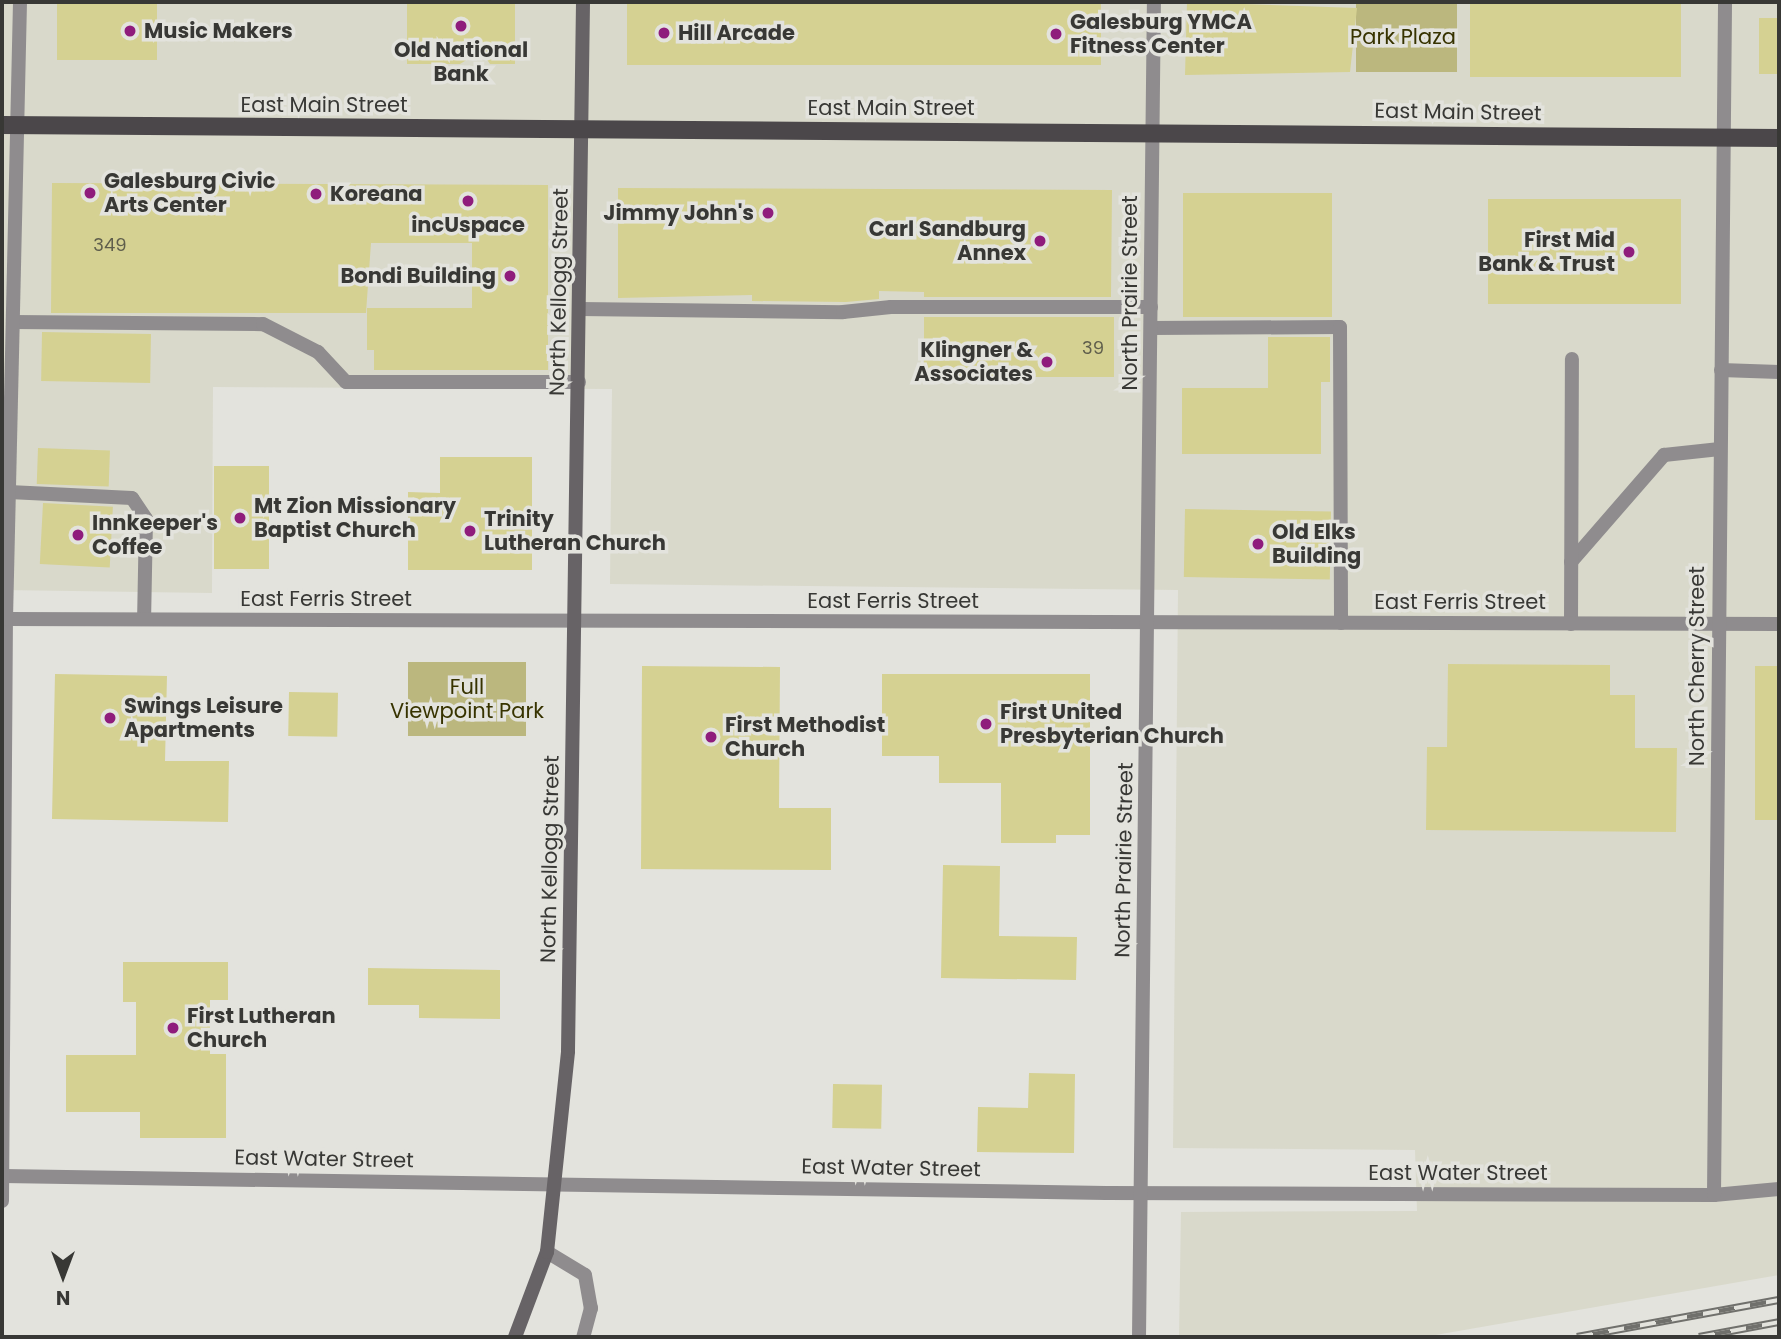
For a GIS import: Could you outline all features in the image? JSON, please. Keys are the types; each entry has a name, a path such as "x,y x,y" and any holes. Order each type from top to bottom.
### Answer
{"main road":[{"name":"North Kellogg Street","path":"515,1337 547,1252 557,1183 568,1051 583,2"},
{"name":"East Main Street","path":"10,125 1779,138"}],"street":[{"path":"2,1201 6,619 13,322 10,125 20,2"},
{"name":"North Prairie Street","path":"1139,1337 1150,623 1151,132 1154,2"},
{"name":"North Cherry Street","path":"1714,1195 1717,624 1725,2"},
{"path":"580,309 843,312 891,307 1151,307"},
{"path":"13,322 263,324 318,352 346,382 579,382"},
{"path":"1151,328 1340,327 1341,623"},
{"path":"1571,624 1572,359"},
{"path":"1721,370 1779,372"},
{"path":"1571,562 1664,455 1720,449"},
{"path":"9,492 118,495 141,506 146,519 144,619"},
{"name":"East Ferris Street","path":"6,619 1779,624"},
{"name":"East Water Street","path":"3,1176 1140,1193 1714,1195 1779,1189"},
{"path":"547,1252 585,1275 590,1308 583,1337"}],"shaded area":[{"path":"2,2 1779,2 1779,1275 1424,1337 1179,1337 1181,1212 1417,1211 1415,1150 1173,1148 1178,590 610,584 612,389 213,387 212,593 2,590"}],"green space":[{"name":"Park Plaza","path":"1356,2 1457,2 1457,72 1356,72"},
{"name":"Full Viewpoint Park","path":"408,662 526,662 526,736 408,736"}],"building":[{"path":"57,2 157,2 157,60 57,60"},
{"name":"Old National Bank","path":"407,2 515,2 515,64 490,64 481,51 460,64 407,64"},
{"path":"627,2 1101,2 1101,65 627,65"},
{"path":"1187,2 1357,8 1350,72 1185,75"},
{"path":"1470,2 1681,2 1681,77 1470,77"},
{"path":"1759,18 1779,18 1779,74 1759,74"},
{"path":"52,183 548,185 548,370 374,370 374,350 367,350 367,308 472,308 472,243 371,243 366,313 51,313"},
{"path":"618,188 1112,190 1111,297 924,297 924,292 879,291 879,299 846,302 752,301 752,295 618,298"},
{"path":"1183,193 1332,193 1332,317 1183,317"},
{"path":"1488,199 1681,199 1681,304 1488,304"},
{"path":"924,317 1114,317 1114,377 924,377"},
{"path":"42,332 151,334 150,383 41,381"},
{"path":"1268,337 1330,337 1330,382 1321,382 1321,454 1182,454 1182,388 1268,388"},
{"path":"38,448 110,451 109,486 37,484"},
{"name":"Trinity Lutheran Church","path":"440,457 532,457 532,570 408,570 408,492 440,493"},
{"name":"Mt Zion Missionary Baptist Church","path":"214,466 269,466 269,569 214,569"},
{"name":"Innkeeper's Coffee","path":"43,503 113,507 110,568 40,564"},
{"name":"Old Elks Building","path":"1185,509 1331,512 1330,580 1184,577"},
{"path":"1448,664 1610,665 1610,695 1635,695 1635,748 1677,748 1676,832 1426,830 1427,747 1447,747"},
{"name":"First Methodist Church","path":"642,666 780,667 779,808 831,808 831,870 641,869"},
{"path":"1755,666 1779,666 1779,820 1755,820"},
{"name":"Swings Leisure Apartments","path":"55,674 167,676 165,761 229,761 228,822 52,819"},
{"name":"First United Presbyterian Church","path":"882,674 1090,674 1090,835 1056,835 1056,843 1001,843 1001,783 939,783 939,756 882,756"},
{"path":"289,692 338,693 337,737 288,736"},
{"path":"943,865 1000,866 999,936 1077,937 1076,980 941,978"},
{"name":"First Lutheran Church","path":"123,962 228,962 228,1000 210,1000 210,1054 226,1054 226,1138 140,1138 140,1112 66,1112 66,1055 136,1055 136,1002 123,1002"},
{"path":"368,968 500,970 500,1019 419,1018 419,1005 368,1005"},
{"path":"1029,1073 1075,1074 1074,1153 977,1152 978,1107 1028,1108"},
{"path":"833,1084 882,1085 881,1129 832,1128"}],"railway":[{"path":"1577,1337 1779,1300"},
{"path":"1699,1337 1779,1322"}],"place":[{"name":"Old National Bank","path":"461,26"},
{"name":"Music Makers","path":"130,31"},
{"name":"Hill Arcade","path":"664,33"},
{"name":"Galesburg YMCA Fitness Center","path":"1056,34"},
{"name":"Galesburg Civic Arts Center","path":"90,193"},
{"name":"Koreana","path":"316,194"},
{"name":"incUspace","path":"468,201"},
{"name":"Jimmy John's","path":"768,213"},
{"name":"Carl Sandburg Annex","path":"1040,241"},
{"name":"First Mid Bank & Trust","path":"1629,252"},
{"name":"Bondi Building","path":"510,276"},
{"name":"Klingner & Associates","path":"1047,362"},
{"name":"Mt Zion Missionary Baptist Church","path":"240,518"},
{"name":"Trinity Lutheran Church","path":"470,531"},
{"name":"Innkeeper's Coffee","path":"78,535"},
{"name":"Old Elks Building","path":"1258,544"},
{"name":"Swings Leisure Apartments","path":"110,718"},
{"name":"First United Presbyterian Church","path":"986,724"},
{"name":"First Methodist Church","path":"711,737"},
{"name":"First Lutheran Church","path":"173,1028"}]}
